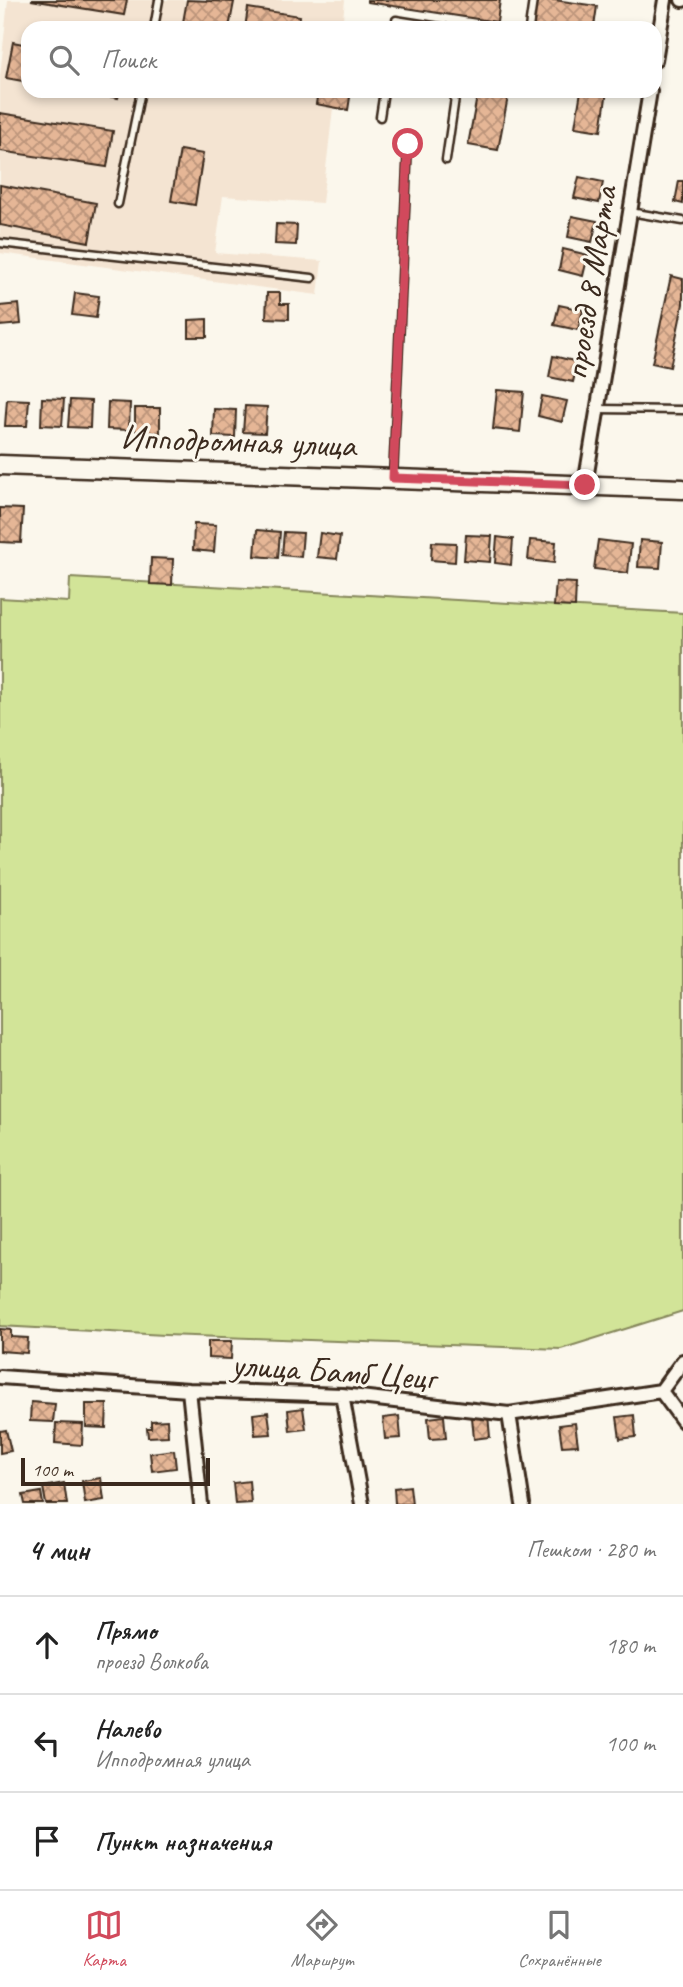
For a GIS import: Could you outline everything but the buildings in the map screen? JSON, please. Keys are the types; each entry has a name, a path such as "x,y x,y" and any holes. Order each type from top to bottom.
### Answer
{"main road":[{"name":"Ипподромная улица","path":"0,465 683,489"}],"street":[{"path":"662,21 665,0"},
{"name":"проезд 8 Марта","path":"585,485 649,98"},
{"path":"683,1361 661,1391 683,1421"},
{"name":"улица Бамб Цецг","path":"0,1377 189,1390 342,1395 509,1414 661,1391"},
{"path":"189,1390 201,1504"},
{"path":"342,1395 362,1504"},
{"path":"509,1414 523,1504"}],"lane":[{"path":"155,21 159,0"},
{"path":"530,21 533,0"},
{"path":"118,204 140,98"},
{"path":"380,117 383,98"},
{"path":"446,160 455,98"},
{"path":"393,478 408,144"},
{"path":"630,212 683,221"},
{"path":"0,243 312,278"},
{"path":"597,409 683,410"}],"shaded area":[{"path":"8,0 345,0 343,21 21,21 21,98 334,98 322,203 223,196 215,253 322,261 318,295 0,253 0,76"}],"green space":[{"path":"70,578 683,613 683,1311 561,1349 165,1335 0,1326 0,598 69,602"}],"route":[{"path":"408,144 393,478 585,485"}]}
